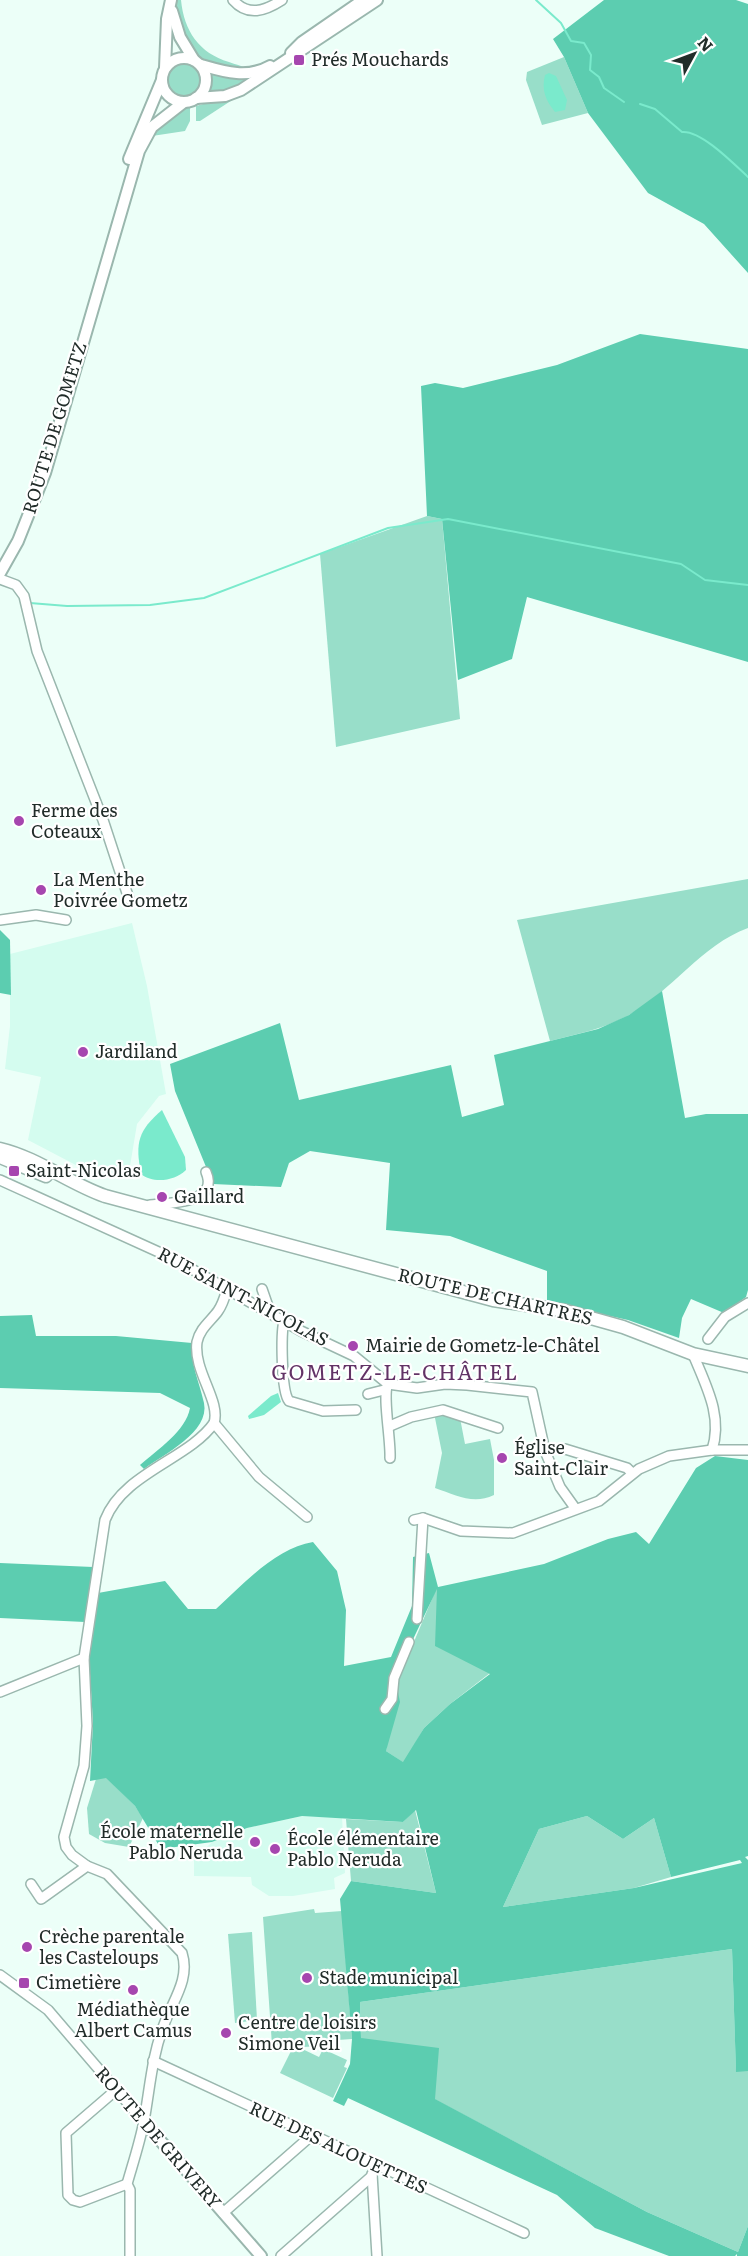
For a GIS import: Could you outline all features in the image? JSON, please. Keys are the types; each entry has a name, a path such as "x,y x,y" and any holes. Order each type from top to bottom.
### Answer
{"main road":[{"name":"ROUTE DE CHARTRES","path":"0,1149 36,1161 86,1189 146,1210"},
{"name":"ROUTE DE CHARTRES","path":"0,1157 35,1170 87,1197 146,1210 493,1300 556,1309 598,1320 693,1354 748,1366"},
{"name":"ROUTE DE CHARTRES","path":"709,1358 748,1371"}],"street":[{"path":"233,0 243,9 256,11 282,0"},
{"path":"165,68 182,58 231,74 260,71 294,51 302,42 359,4 377,0"},
{"path":"171,1 167,19 165,68 162,80 171,98 184,102 196,98 225,96 241,90 359,4"},
{"path":"171,1 180,38 198,63 206,83 196,98"},
{"name":"ROUTE DE GOMETZ","path":"0,573 25,526 45,473 100,278 101,263 133,147 162,80"},
{"name":"ROUTE DE GOMETZ","path":"100,278 107,265 145,138 159,120 184,102"},
{"path":"0,579 16,585 24,596 37,651 103,820 129,899"},
{"path":"0,920 36,915 66,920"},
{"path":"146,1210 192,1200 204,1191 207,1184 206,1172"},
{"name":"RUE SAINT-NICOLAS","path":"0,1180 151,1249 364,1362 386,1387"},
{"path":"227,1289 218,1311 201,1330 197,1343 203,1382 215,1406 214,1423 259,1477 307,1517"},
{"path":"262,1289 270,1312"},
{"path":"708,1340 725,1317 747,1301"},
{"path":"284,1321 282,1330 283,1379 289,1401 323,1411 356,1410"},
{"path":"693,1354 710,1395 717,1420 717,1436 712,1450"},
{"path":"368,1394 386,1387 417,1388 445,1384 532,1392 544,1451 560,1487 576,1508"},
{"path":"386,1387 390,1458"},
{"path":"390,1426 411,1417 442,1410 498,1428"},
{"path":"130,2256 130,2190 127,2184 144,2122 153,2061 186,1966 182,1953 107,1874 87,1866 66,1847 64,1837 84,1766 87,1726 84,1658 102,1533 109,1510 135,1483 214,1423"},
{"path":"565,1449 635,1471"},
{"path":"417,1619 418,1519 461,1531 513,1533 599,1501 635,1471 669,1456 712,1450 748,1450"},
{"path":"635,1471 637,1458"},
{"path":"385,1709 392,1699 394,1678 410,1641"},
{"path":"0,1692 84,1658"},
{"path":"31,1884 40,1899 87,1866"},
{"name":"ROUTE DE GRIVERY","path":"0,1974 45,2006 261,2256"},
{"name":"RUE DES ALOUETTES","path":"153,2061 524,2233"},
{"path":"116,2090 66,2133 68,2195 80,2202 127,2184"},
{"path":"223,2213 312,2135"},
{"path":"372,2163 377,2256"},
{"path":"281,2256 372,2176"}],"shaded area":[{"path":"176,0 181,0 186,22 201,47 218,58 250,71 217,66 199,57 183,36"},
{"path":"604,0 736,0 748,4 748,273 704,224 648,193 588,113 564,57 553,39"},
{"path":"564,57 588,113 542,125 526,80 527,72"},
{"path":"184,62 197,67 202,80 197,93 184,98 171,93 166,80 171,67"},
{"path":"211,73 251,76 253,80 243,86 206,96"},
{"path":"549,73 556,76 567,100 565,110 555,112 547,99 544,80 545,75"},
{"path":"243,93 200,121 196,121 196,106"},
{"path":"190,107 190,121 185,131 152,136 167,118"},
{"path":"640,334 748,349 748,662 527,597 512,659 458,680 442,519 427,516 421,386 435,383 463,388 557,365"},
{"path":"427,516 442,519 460,719 336,747 320,554"},
{"path":"748,879 748,928 716,945 659,994 629,1015 600,1028 550,1041 517,920"},
{"name":"Jardiland","path":"132,923 147,986 166,1094 159,1096 137,1124 128,1178 117,1174 93,1174 28,1140 41,1077 5,1069 10,1026 10,954"},
{"path":"0,930 10,940 11,995 0,993"},
{"path":"662,991 685,1118 706,1114 748,1114 748,1290 746,1297 724,1313 691,1299 682,1318 679,1338 628,1320 547,1302 547,1271 450,1236 386,1230 390,1163 310,1151 289,1163 281,1187 213,1184 175,1091 170,1064 280,1023 299,1100 451,1065 462,1117 504,1105 494,1055 598,1029 629,1015"},
{"path":"162,1110 185,1157 186,1170 176,1177 158,1180 141,1174 138,1153 143,1131"},
{"path":"32,1315 36,1336 116,1336 192,1343 194,1366 204,1403 204,1414 200,1423 184,1441 144,1469 140,1465 177,1432 190,1408 160,1393 0,1388 0,1316"},
{"path":"278,1393 281,1402 264,1415 249,1419 248,1416 271,1396"},
{"path":"434,1413 448,1413 460,1418 465,1444 490,1439 494,1460 494,1495 472,1499 435,1488 442,1453"},
{"path":"715,1456 748,1460 748,1856 745,1857 748,1860 748,2071 736,2072 732,1949 360,2002 361,2038 439,2048 435,2099 647,2212 738,2252 748,2226 748,2256 737,2256 737,2254 735,2256 669,2256 595,2228 557,2195 348,2098 344,2106 333,2101 350,2064 352,2039 340,1899 351,1881 436,1893 416,1810 403,1822 302,1816 247,1828 212,1842 161,1849 135,1806 106,1778 90,1781 93,1723 89,1657 98,1593 165,1581 188,1609 216,1609 273,1559 286,1551 313,1542 337,1571 346,1610 344,1666 391,1657 412,1606 413,1557 429,1553 438,1587 544,1564 608,1539 636,1532 649,1544 696,1468","holes":["437,1589 435,1646 490,1674 450,1704 424,1728 403,1762 386,1751 400,1702 395,1677","587,1816 623,1839 654,1818 671,1877 740,1860 742,1863 634,1888 503,1907 539,1829"]},
{"path":"0,1563 93,1567 85,1622 0,1618"},
{"path":"437,1587 490,1673 424,1728 404,1763 386,1751 395,1677 413,1644"},
{"path":"106,1777 135,1806 143,1818 129,1847 105,1843 89,1834 87,1808 96,1779"},
{"path":"415,1810 436,1893 351,1881 346,1819 403,1822"},
{"name":"École élémentaire Pablo Neruda","path":"302,1816 342,1817 345,1873 334,1878 335,1889 293,1896 269,1896 252,1885 251,1877 194,1876 194,1860 212,1842 247,1828"},
{"path":"587,1816 623,1839 654,1818 671,1877 634,1888 503,1907 539,1829"},
{"name":"Stade municipal","path":"314,1909 315,1913 342,1911 352,2039 323,2041 323,2046 302,2047 301,2043 272,2045 263,1917"},
{"path":"252,1932 257,2020 235,2023 228,1934"},
{"path":"732,1949 736,2071 748,2071 748,2226 738,2252 647,2212 434,2099 361,2038 360,2002"},
{"path":"294,2045 319,2057 323,2049 347,2060 344,2067 347,2068 333,2098 280,2073"}],"waterway":[{"path":"536,0 561,23 571,41 584,43 591,55 590,70 599,77 604,88 624,102"},
{"path":"640,104 655,109 682,132 698,136 708,142 748,177"},
{"path":"30,603 67,606 150,605 204,598 388,528 448,519 681,564 705,580 748,585"}],"place":[{"name":"Prés Mouchards","path":"299,60"},
{"name":"Ferme des Coteaux","path":"19,821"},
{"name":"La Menthe Poivrée Gometz","path":"41,890"},
{"name":"Jardiland","path":"83,1052"},
{"name":"Saint-Nicolas","path":"14,1171"},
{"name":"Gaillard","path":"162,1197"},
{"name":"Mairie de Gometz-le-Châtel","path":"353,1346"},
{"name":"Église Saint-Clair","path":"502,1458"},
{"name":"École maternelle Pablo Neruda","path":"255,1842"},
{"name":"École élémentaire Pablo Neruda","path":"275,1849"},
{"name":"Crèche parentale les Casteloups","path":"27,1947"},
{"name":"Stade municipal","path":"307,1978"},
{"name":"Cimetière","path":"24,1983"},
{"name":"Médiathèque Albert Camus","path":"133,1990"},
{"name":"Centre de loisirs Simone Veil","path":"226,2033"}],"district":[{"name":"GOMETZ-LE-CHÂTEL","path":"395,1373"}]}
